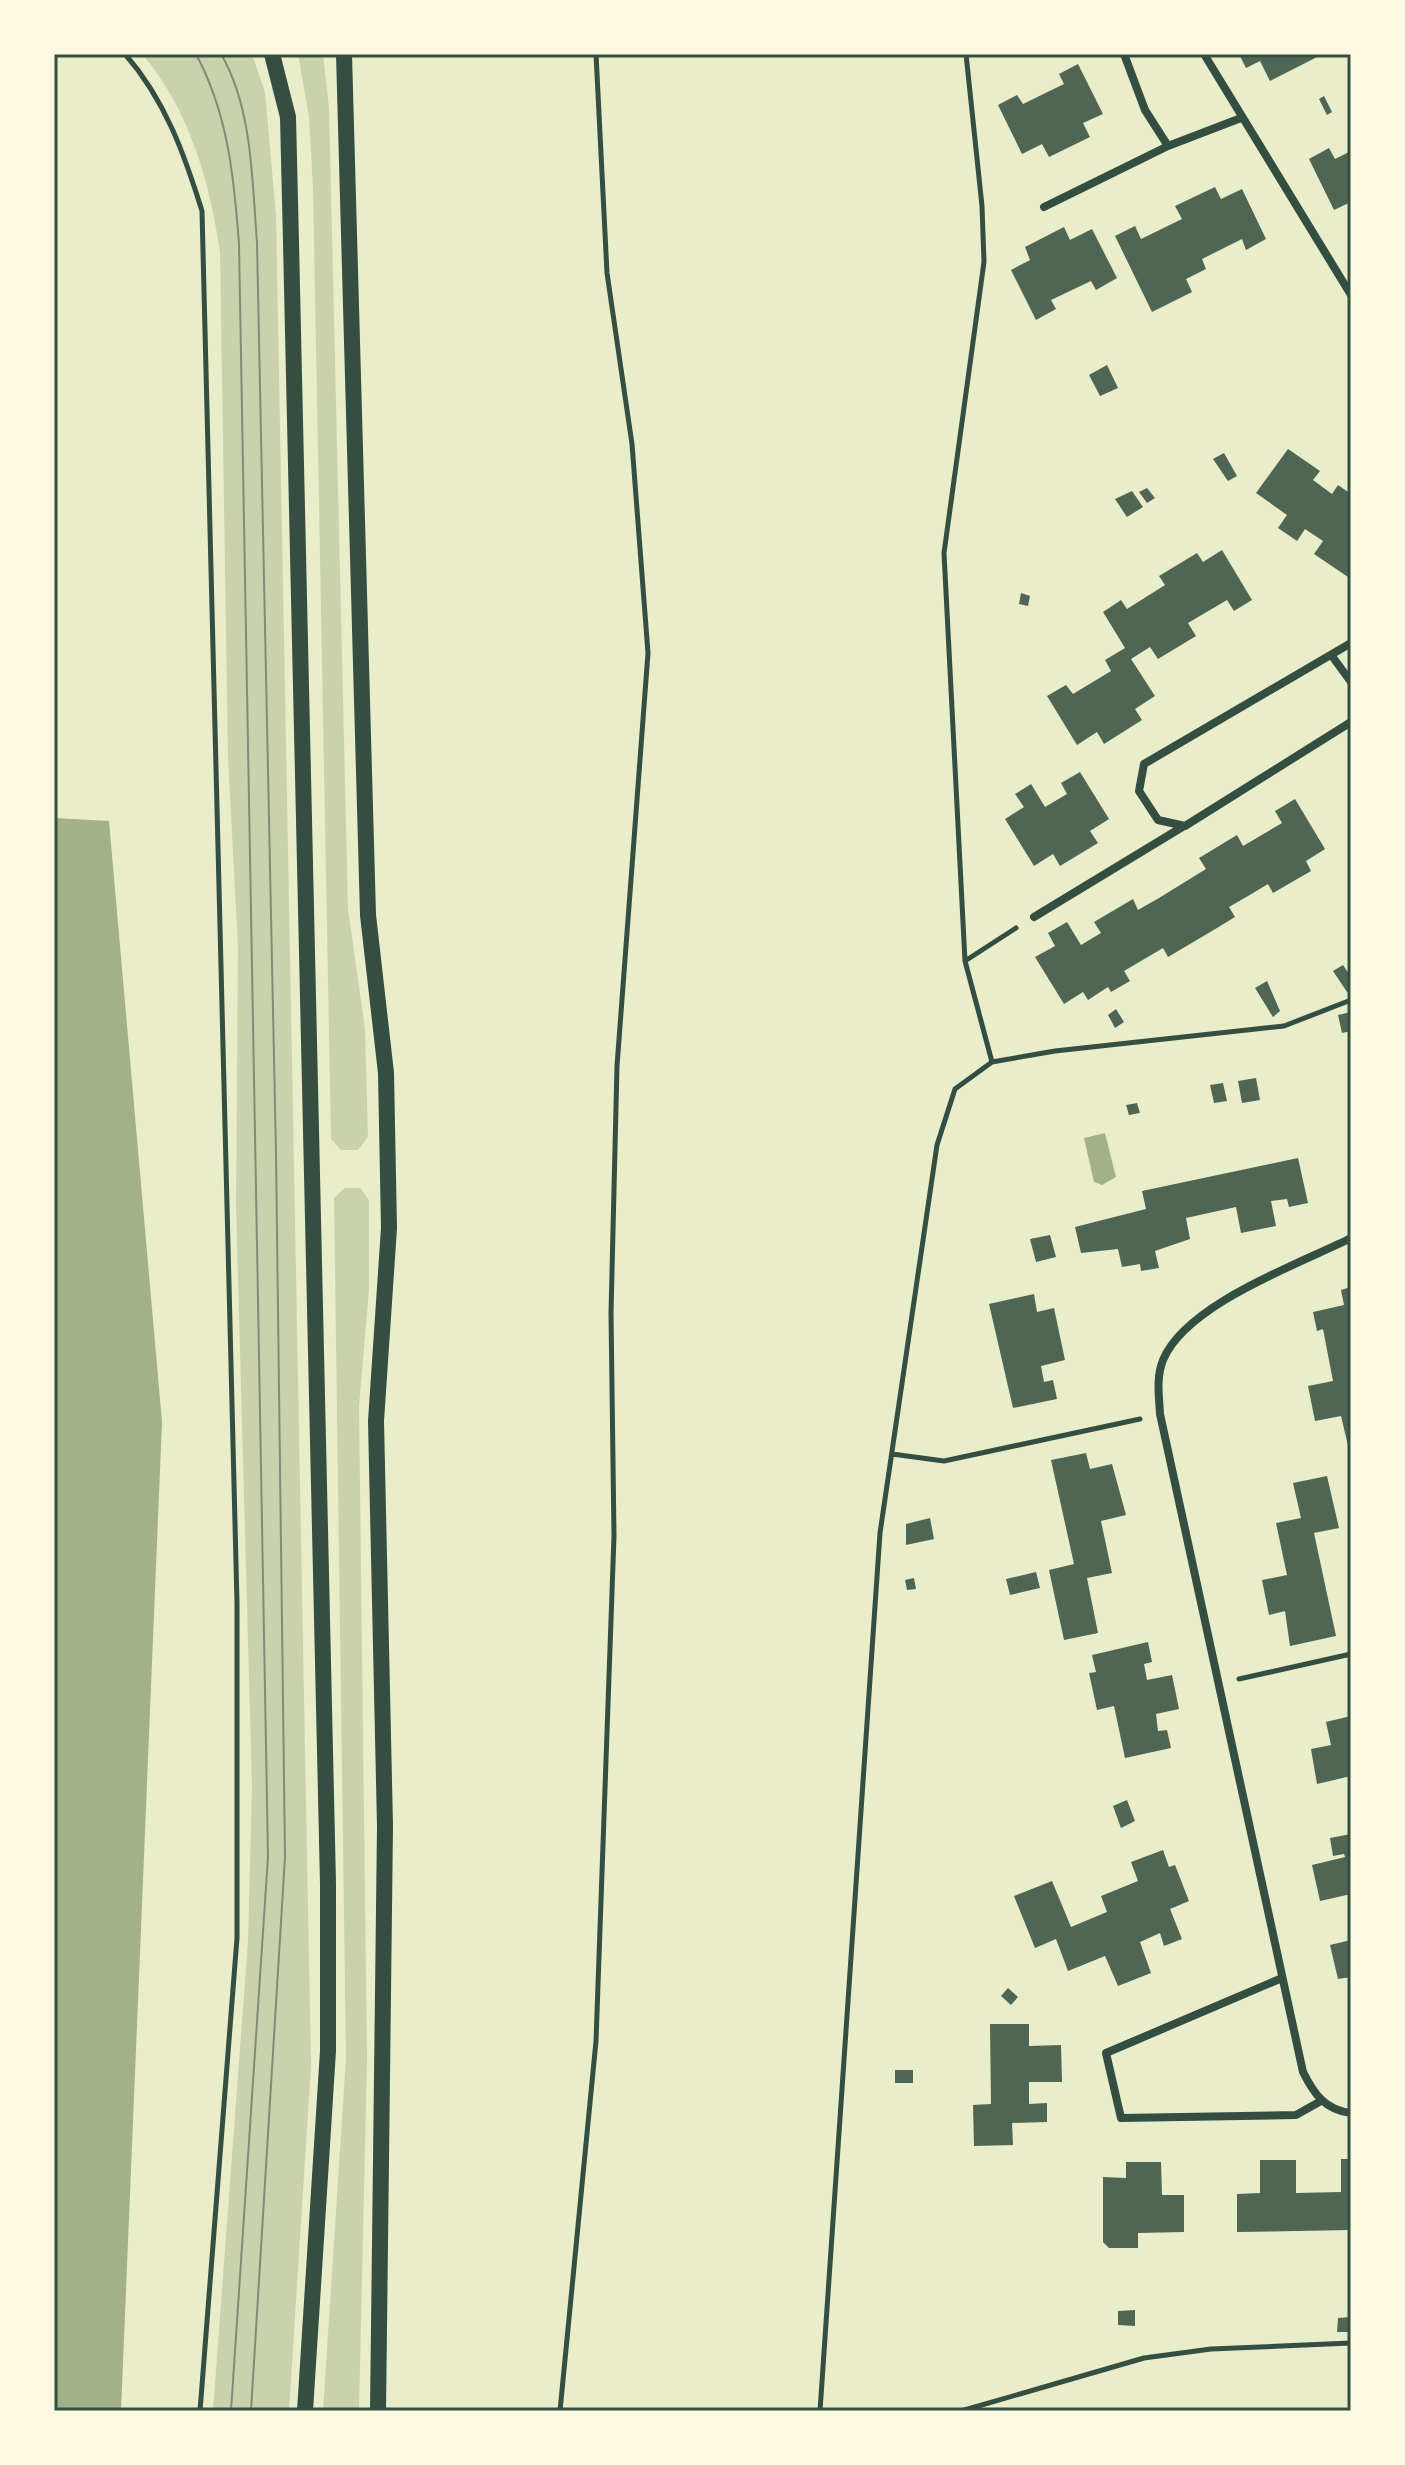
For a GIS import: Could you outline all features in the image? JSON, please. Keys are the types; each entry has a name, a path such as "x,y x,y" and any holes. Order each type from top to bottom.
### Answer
{"main road":[{"path":"272,54 288,117 291,211 328,1884 328,2051 305,2411"},
{"path":"344,54 368,915 386,1073 389,1228 376,1421 385,1826 378,2411"}],"street":[{"path":"1124,54 1145,110 1168,146"},
{"path":"1204,54 1351,295"},
{"path":"1044,207 1168,146 1241,118"},
{"path":"1185,826 1158,820 1139,791 1144,764 1351,643"},
{"path":"1332,656 1351,682"},
{"path":"1034,917 1351,722"},
{"path":"1351,1238 1241,1293 1190,1323 1173,1341 1157,1381 1160,1414 1303,2072 1321,2101 1335,2111 1351,2113"},
{"path":"1282,1978 1106,2053 1121,2118 1296,2115 1321,2101"}],"path":[{"path":"125,54 150,82 181,146 202,211 237,1603 237,1938 200,2411"},
{"path":"560,2411 596,2041 614,1536 611,1313 617,1066 648,653 632,444 607,273 596,54"},
{"path":"966,54 982,206 984,262 944,553 965,961 992,1062"},
{"path":"965,961 1034,917"},
{"path":"820,2411 880,1533 937,1145 955,1089 992,1062 1055,1051 1284,1026 1351,1000"},
{"path":"892,1454 944,1461 1160,1414"},
{"path":"1219,1683 1351,1654"},
{"path":"961,2411 1144,2358 1211,2349 1351,2343"}],"shaded area":[{"path":"142,54 252,54 265,92 276,215 311,2066 289,2411 213,2411 248,1941 252,1787 236,1205 238,947 228,758 220,252 195,147 173,98"},
{"path":"298,54 323,54 329,108 348,909 365,1029 368,1137 358,1150 341,1150 331,1139 313,188 309,117"},
{"path":"54,818 109,821 162,1422 121,2411 54,2411"},
{"path":"1105,1133 1116,1177 1102,1185 1094,1182 1084,1138"},
{"path":"345,1188 360,1188 369,1200 369,1290 359,1406 367,2059 359,2411 323,2411 346,2058 334,1198"}],"building":[{"path":"1239,54 1323,54 1270,81 1260,61 1246,68"},
{"path":"1078,64 1103,114 1083,123 1090,137 1049,157 1042,144 1022,154 998,105 1017,95 1023,104 1064,84 1059,74"},
{"path":"1324,96 1332,112 1327,115 1319,99"},
{"path":"1329,148 1335,159 1351,151 1351,202 1334,210 1309,159"},
{"path":"1215,187 1221,199 1242,189 1266,239 1246,250 1242,239 1202,259 1206,269 1186,279 1192,292 1152,312 1115,236 1135,226 1141,239 1182,219 1175,206"},
{"path":"1064,227 1070,240 1092,229 1117,278 1096,290 1091,281 1051,300 1056,309 1036,320 1011,270 1030,260 1025,247"},
{"path":"1107,365 1118,388 1100,396 1089,375"},
{"path":"1288,449 1320,471 1313,480 1332,494 1338,485 1351,494 1348,506 1351,508 1351,579 1314,554 1323,541 1305,529 1297,541 1278,528 1287,515 1256,493"},
{"path":"1224,453 1237,476 1228,481 1213,459"},
{"path":"1147,488 1155,498 1147,503 1139,492"},
{"path":"1132,491 1143,507 1127,517 1115,499"},
{"path":"1222,550 1252,600 1234,611 1227,600 1188,623 1196,636 1158,659 1150,647 1131,659 1155,696 1135,709 1142,720 1104,744 1097,732 1077,745 1047,696 1066,685 1073,694 1111,671 1105,660 1125,648 1103,612 1121,600 1127,609 1165,585 1159,576 1197,553 1203,562"},
{"path":"1021,593 1030,596 1028,606 1019,604"},
{"path":"1080,772 1109,819 1090,831 1098,843 1060,866 1053,854 1034,866 1005,819 1024,807 1015,794 1031,784 1045,807 1067,794 1061,783"},
{"path":"1295,799 1325,849 1306,861 1311,871 1273,893 1268,884 1229,907 1235,917 1168,957 1163,948 1124,971 1130,981 1111,992 1108,987 1088,1000 1083,992 1064,1004 1035,957 1055,946 1048,933 1067,922 1081,945 1101,933 1094,922 1133,899 1138,910 1206,869 1199,858 1237,835 1243,846 1282,823 1275,811"},
{"path":"1343,965 1351,977 1351,990 1347,992 1333,971"},
{"path":"1267,981 1280,1011 1273,1017 1255,988"},
{"path":"1116,1009 1124,1022 1115,1028 1108,1015"},
{"path":"1351,1012 1351,1031 1342,1033 1338,1015"},
{"path":"1256,1078 1260,1100 1242,1103 1238,1081"},
{"path":"1223,1083 1227,1101 1214,1103 1210,1085"},
{"path":"1137,1103 1140,1113 1129,1115 1126,1105"},
{"path":"1298,1158 1308,1203 1289,1207 1287,1199 1271,1201 1276,1226 1241,1233 1236,1207 1186,1218 1190,1239 1155,1251 1159,1268 1141,1271 1140,1264 1122,1267 1118,1249 1081,1253 1075,1227 1146,1209 1142,1191"},
{"path":"1050,1235 1056,1257 1036,1262 1030,1239"},
{"path":"1351,1287 1350,1454 1341,1416 1315,1421 1308,1386 1333,1381 1323,1329 1317,1331 1313,1312 1344,1305 1341,1290"},
{"path":"1034,1294 1037,1312 1054,1308 1065,1360 1041,1366 1044,1382 1053,1380 1057,1399 1013,1408 989,1304"},
{"path":"1086,1453 1090,1469 1112,1464 1126,1515 1101,1521 1112,1573 1087,1578 1098,1633 1064,1640 1049,1570 1074,1564 1051,1460"},
{"path":"1327,1476 1339,1528 1314,1533 1336,1636 1290,1646 1285,1611 1269,1615 1262,1580 1287,1575 1276,1523 1301,1518 1293,1483"},
{"path":"930,1518 934,1539 906,1545 906,1524"},
{"path":"1036,1572 1040,1588 1010,1595 1006,1579"},
{"path":"914,1578 916,1589 907,1590 905,1580"},
{"path":"1148,1642 1152,1662 1144,1664 1147,1680 1172,1675 1179,1709 1156,1714 1158,1731 1167,1730 1171,1748 1125,1758 1114,1706 1097,1710 1089,1673 1096,1672 1092,1655"},
{"path":"1351,1716 1351,1776 1317,1784 1311,1749 1331,1745 1326,1722"},
{"path":"1127,1800 1135,1821 1121,1828 1113,1806"},
{"path":"1351,1834 1351,1894 1320,1901 1312,1865 1345,1857 1344,1854 1333,1856 1330,1838"},
{"path":"1163,1850 1169,1867 1175,1865 1189,1901 1170,1909 1182,1939 1164,1946 1160,1933 1140,1942 1151,1973 1118,1986 1105,1956 1068,1971 1056,1939 1035,1948 1014,1896 1052,1881 1071,1927 1107,1912 1101,1896 1138,1881 1131,1862"},
{"path":"1351,1940 1351,1977 1338,1979 1330,1945"},
{"path":"1008,1988 1018,1997 1011,2005 1001,1996"},
{"path":"990,2024 1029,2024 1029,2046 1061,2045 1062,2082 1029,2082 1029,2104 1047,2103 1047,2122 1012,2123 1013,2145 974,2146 973,2105 991,2104"},
{"path":"895,2070 913,2070 913,2083 895,2083"},
{"path":"1341,2159 1351,2159 1351,2230 1237,2232 1237,2194 1260,2193 1260,2160 1296,2160 1296,2193 1341,2192"},
{"path":"1126,2162 1161,2162 1162,2195 1184,2195 1184,2232 1138,2233 1138,2248 1109,2248 1103,2242 1103,2177 1126,2178"},
{"path":"1135,2310 1135,2326 1118,2325 1118,2311"},
{"path":"1351,2317 1351,2332 1337,2332 1338,2318"}],"tram line":[{"path":"196,54 216,100 228,146 239,244 268,1857 231,2411"},
{"path":"221,54 232,75 245,122 257,243 276,1154 285,1857 251,2411"}]}
